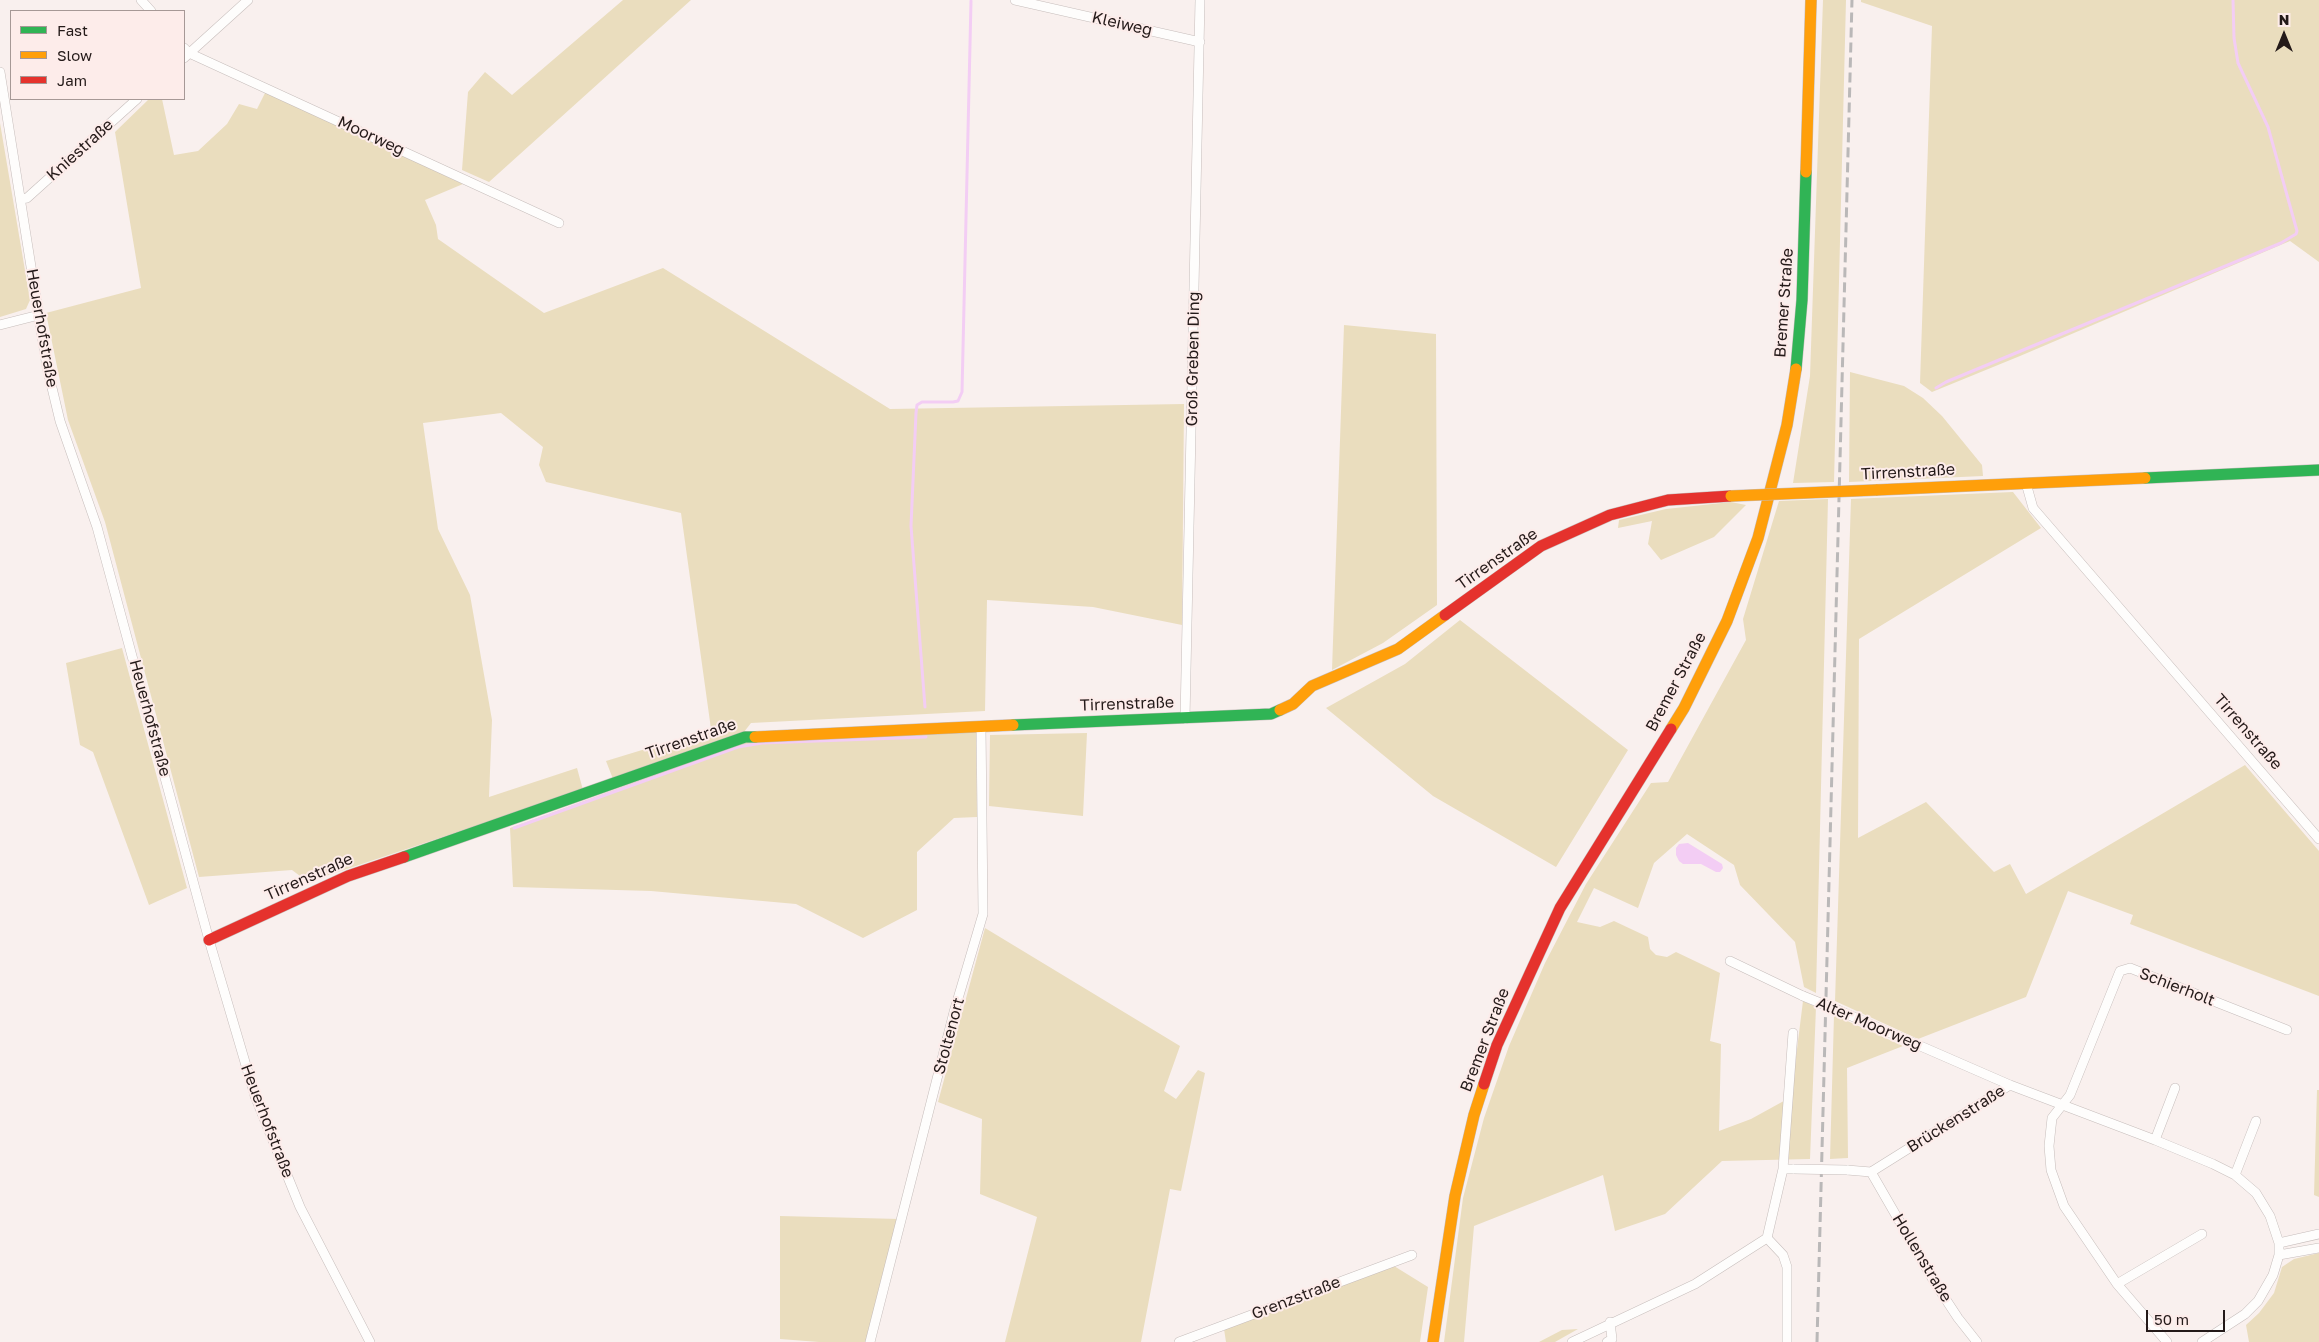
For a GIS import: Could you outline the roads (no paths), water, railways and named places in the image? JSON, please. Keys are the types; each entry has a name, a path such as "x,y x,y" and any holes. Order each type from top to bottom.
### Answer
{"street":[{"path":"141,0 150,10"},
{"path":"185,53 248,0"},
{"name":"Kleiweg","path":"1015,0 1200,42"},
{"name":"Groß Greben Ding","path":"1185,719 1200,0"},
{"name":"Bremer Straße","path":"1433,1342 1454,1196 1474,1115 1497,1045 1560,908 1688,700 1727,621 1758,538 1787,425 1797,361 1802,300 1811,0"},
{"name":"Moorweg","path":"185,53 560,223"},
{"name":"Heuerhofstraße","path":"0,72 47,367 60,422 97,527 209,940 255,1096 300,1207 370,1342"},
{"name":"Kniestraße","path":"21,199 27,198 136,100"},
{"path":"0,325 39,315"},
{"name":"Tirrenstraße","path":"209,940 348,876 745,737 1272,714 1293,704 1312,686 1398,649 1542,546 1610,515 1668,500 2319,470"},
{"name":"Tirrenstraße","path":"2026,483 2033,508 2319,839"},
{"name":"Stoltenort","path":"870,1342 954,1012 983,914 981,726"},
{"name":"Alter Moorweg","path":"1730,961 1803,996 2010,1085"},
{"name":"Schierholt","path":"2167,1342 2117,1284 2064,1206 2051,1170 2049,1146 2052,1118 2070,1095 2120,972 2130,968 2287,1030"},
{"path":"1572,1342 1610,1322 1695,1284 1767,1238 1783,1169 1793,1033"},
{"name":"Brückenstraße","path":"1870,1172 2010,1085 2155,1140 2235,1175 2256,1193 2270,1216 2279,1243 2279,1255 2273,1275 2258,1301 2244,1314 2202,1342"},
{"path":"2155,1140 2175,1088"},
{"path":"2235,1175 2256,1121"},
{"path":"1783,1169 1870,1172"},
{"name":"Hollenstraße","path":"1870,1172 1958,1318 1977,1342"},
{"path":"2117,1284 2202,1234"},
{"path":"2279,1243 2319,1234"},
{"path":"1767,1238 1783,1255 1787,1267 1786,1342"},
{"path":"2279,1255 2319,1248"},
{"name":"Grenzstraße","path":"1179,1342 1412,1254"},
{"path":"1607,1342 1612,1339 1610,1322"}],"waterway":[{"path":"1936,388 1946,382 2281,243 2296,234 2297,231 2268,127 2238,63 2234,38 2233,0"},
{"path":"925,707 911,526 916,413 917,405 922,402 958,401 962,392 971,1"},
{"path":"514,828 738,747 762,743 926,737"}],"railway":[{"path":"1817,1342 1852,0"}]}
